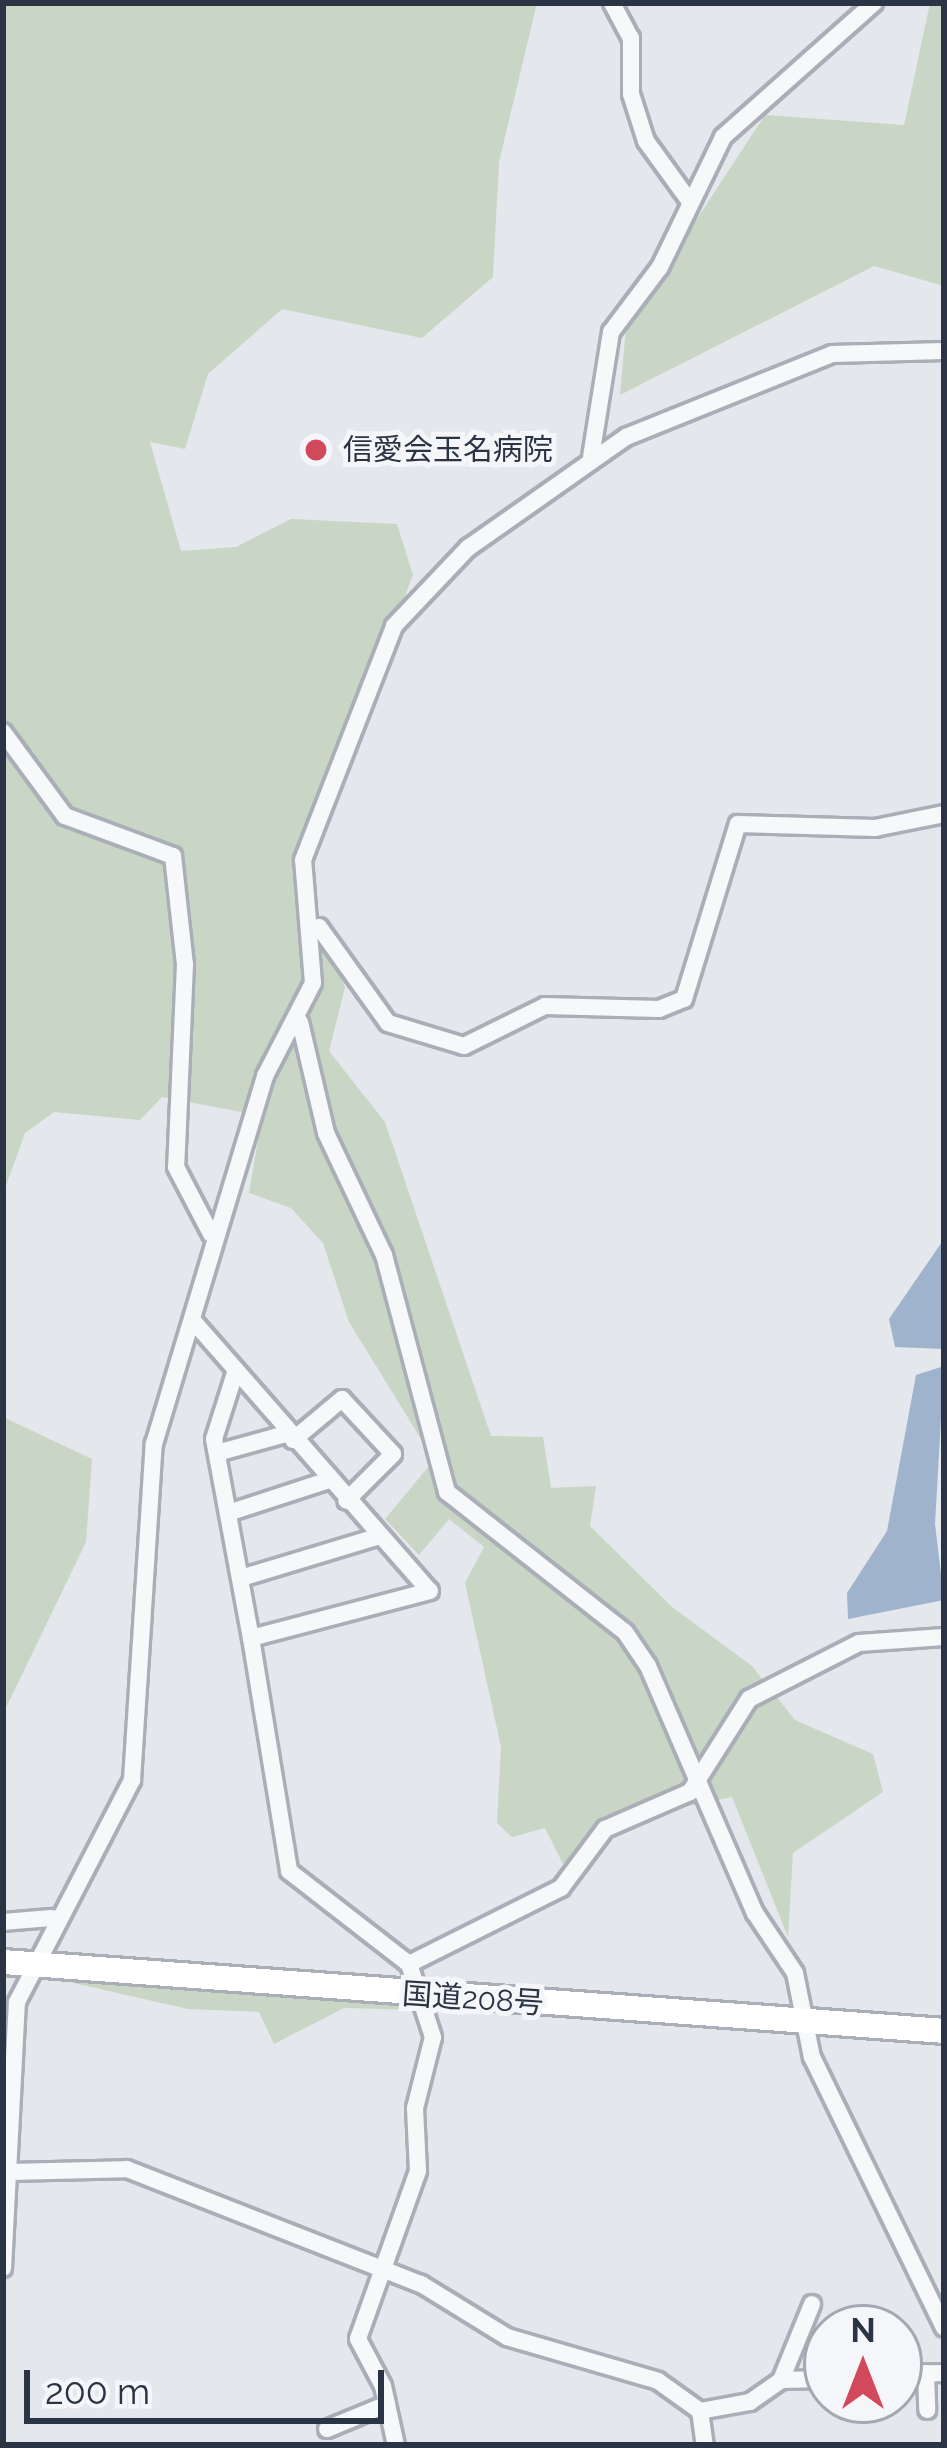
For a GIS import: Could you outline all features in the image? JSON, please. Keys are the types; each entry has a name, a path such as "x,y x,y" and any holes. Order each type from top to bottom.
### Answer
{"highway":[{"name":"国道208号","path":"3,1963 944,2031"}],"street":[{"path":"612,3 631,38 646,141 688,199"},
{"path":"591,457 611,332 660,267 688,199 749,108 874,3"},
{"path":"3,1922 52,1918 76,1901 132,1780 148,1480 195,1323 212,1234 265,1076 300,1022 317,943 305,901 303,860 394,626 436,575 591,457 794,365 944,351"},
{"path":"3,731 65,816 173,856 184,964 176,1167 212,1234"},
{"path":"305,901 367,1004 388,1023 464,1046 545,1006 659,1010 684,999 738,824 874,828 944,814"},
{"path":"300,1022 326,1132 384,1255 448,1492 625,1632 696,1787 794,1973 812,2057 944,2328"},
{"path":"195,1323 377,1537 430,1591 251,1638"},
{"path":"236,1370 217,1453 289,1871 409,1964 433,2038 415,2108 418,2171 358,2339 387,2404 396,2445"},
{"path":"217,1453 291,1437 342,1400 393,1454 346,1501"},
{"path":"228,1513 328,1480"},
{"path":"241,1578 377,1537"},
{"path":"409,1964 561,1888 605,1829 696,1787 749,1699 860,1643 944,1637"},
{"path":"3,2269 14,2018 52,1918"},
{"path":"6,2167 127,2169 386,2268 507,2337 658,2380 700,2411 705,2445"},
{"path":"700,2411 750,2402 781,2380 803,2326"},
{"path":"928,2410 935,2373"},
{"path":"781,2380 803,2380"},
{"path":"327,2429 387,2404"}],"green space":[{"path":"3,3 537,3 499,162 493,277 422,338 282,309 208,374 185,449 150,442 181,551 236,547 291,519 397,524 413,575 326,798 306,888 345,987 329,1051 385,1122 491,1436 543,1437 551,1488 596,1486 590,1526 672,1607 752,1666 795,1720 873,1754 883,1792 793,1853 788,1937 732,1797 608,1823 563,1864 545,1828 512,1837 497,1823 501,1747 465,1583 484,1547 449,1519 419,1555 385,1519 434,1460 349,1322 323,1243 291,1208 249,1193 262,1116 162,1097 140,1120 54,1112 25,1133 3,1194"},
{"path":"930,3 944,3 944,286 874,266 620,395 626,327 765,115 904,125"},
{"path":"3,1417 92,1459 86,1542 3,1714"},
{"path":"60,1980 416,2001 420,2010 344,2008 274,2044 259,2012 188,2009"}],"water":[{"path":"944,1239 944,1349 895,1347 889,1319"},
{"path":"944,1366 935,1524 944,1600 848,1619 847,1593 887,1531 916,1375"}],"place":[{"name":"信愛会玉名病院","path":"316,450"}]}
